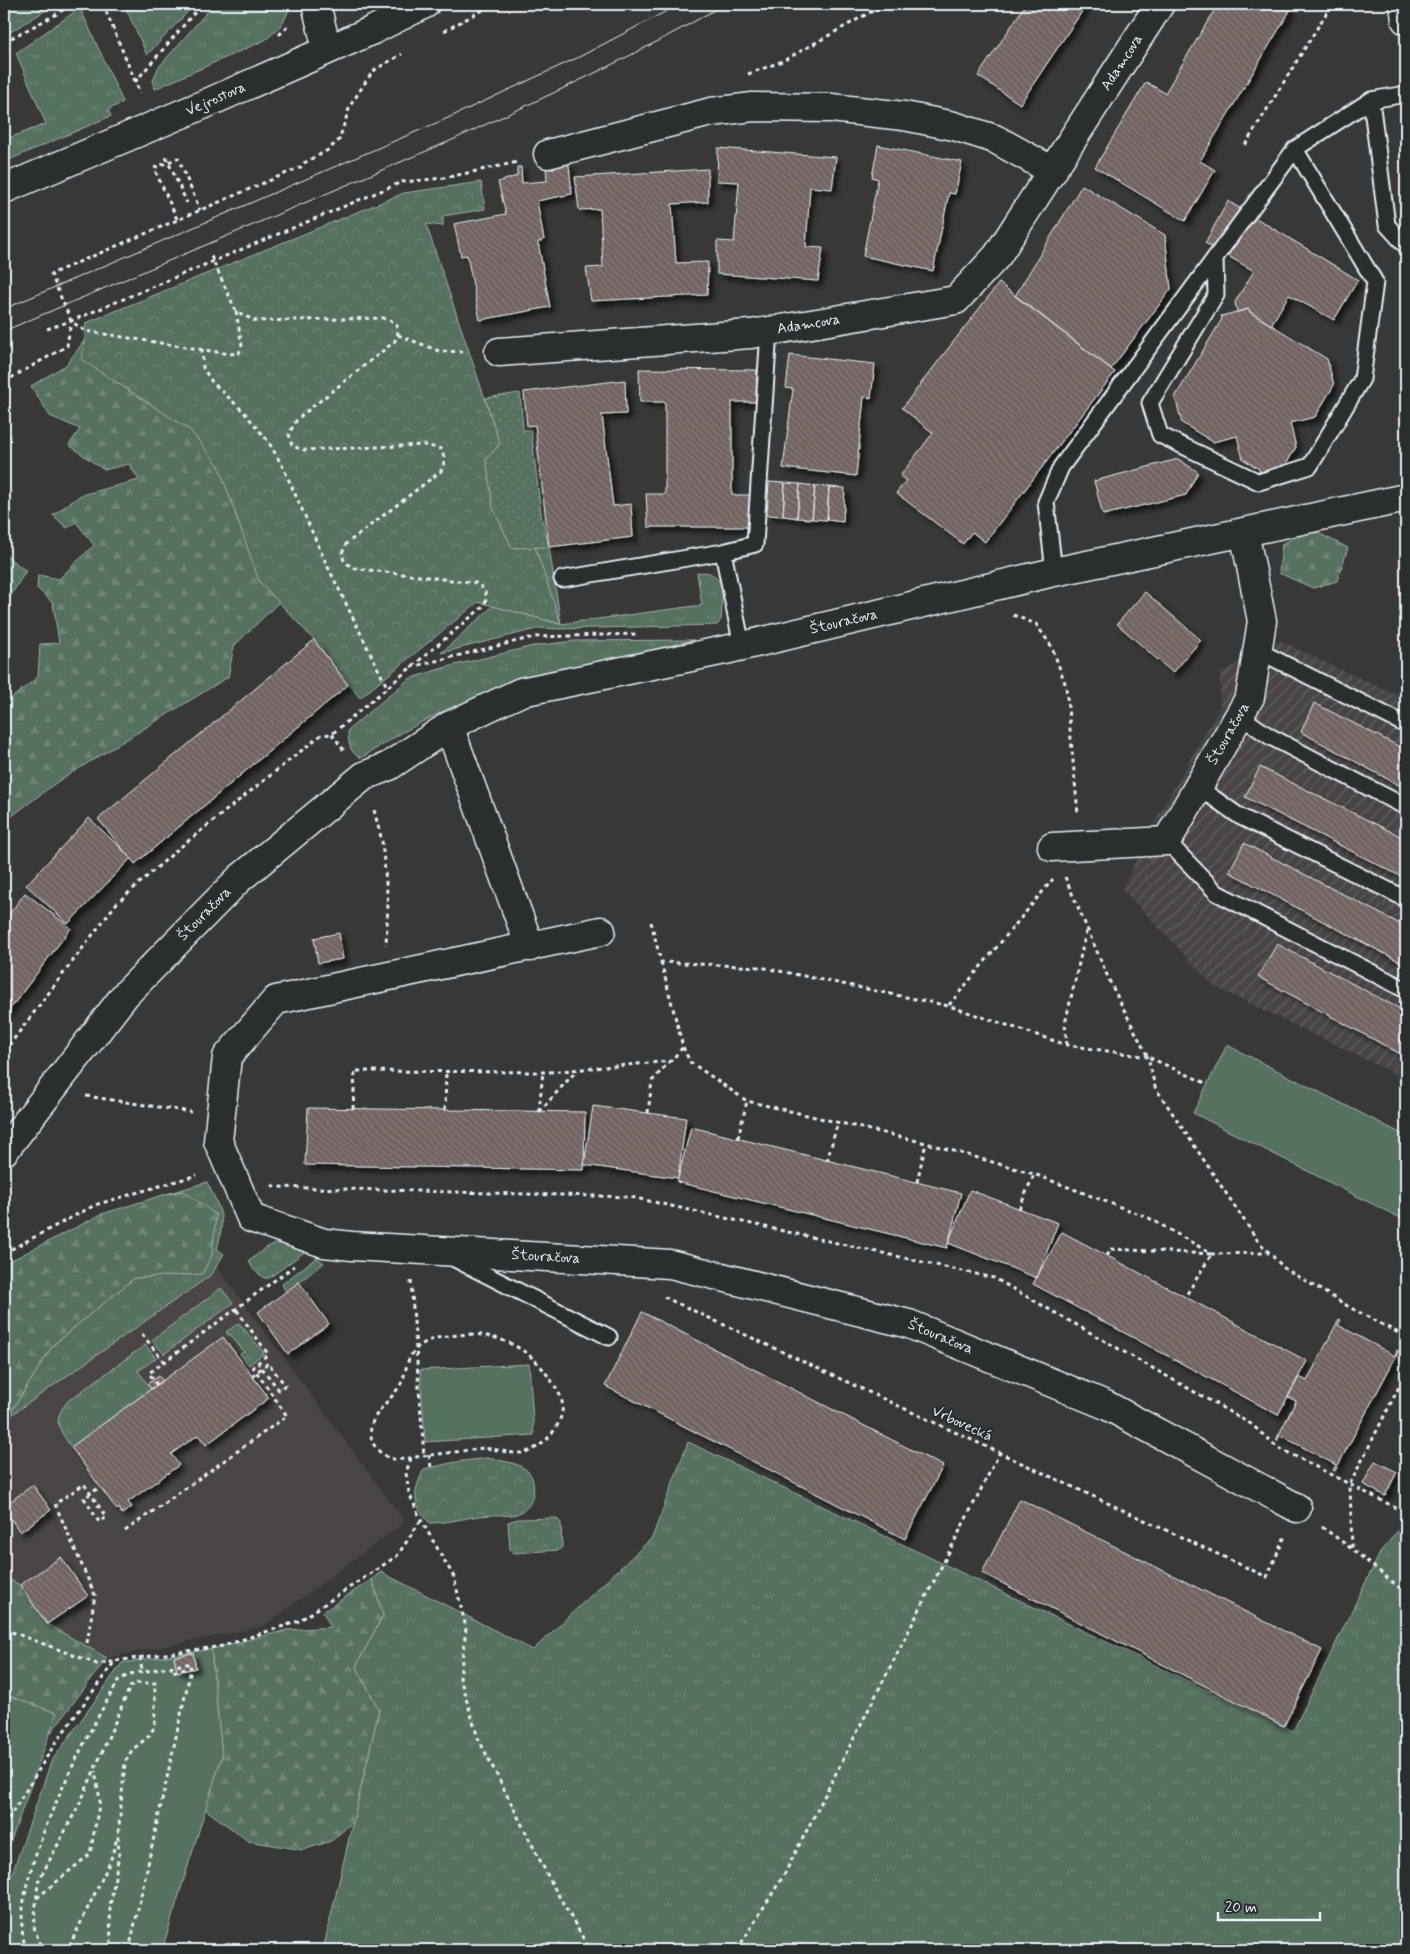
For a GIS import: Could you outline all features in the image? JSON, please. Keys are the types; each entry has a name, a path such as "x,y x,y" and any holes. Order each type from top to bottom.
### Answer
{"street":[{"name":"Vejrostova","path":"4,189 205,104 373,30 425,4"},
{"name":"Adamcova","path":"498,352 751,334 956,300 997,256 1160,4"},
{"path":"1404,4 1406,20"},
{"path":"305,11 327,50"},
{"path":"548,154 711,112 753,107 831,108 904,116 954,126 995,139 1053,171"},
{"name":"Štouračova","path":"4,1150 125,995 239,879 364,776 389,766 449,726 520,692 742,646 1054,572 1406,498"},
{"name":"Štouračova","path":"1167,841 1250,697 1262,621 1244,532"},
{"path":"449,726 530,947"},
{"path":"1052,847 1167,841"},
{"name":"Štouračova","path":"601,931 276,1000 227,1058 218,1141 251,1218 324,1243 409,1250 670,1264 909,1324 1106,1405 1297,1508"}],"lane":[{"path":"1054,572 1046,502 1061,467 1295,149 1371,100 1406,94"},
{"path":"1371,100 1387,225 1406,246"},
{"path":"1215,259 1216,295 1150,403 1160,435 1258,482 1310,466 1362,379 1375,282 1295,149"},
{"path":"562,578 723,552 755,544 769,331"},
{"path":"723,552 742,646"},
{"path":"1257,650 1406,725"},
{"path":"1240,716 1269,736 1406,807"},
{"path":"1198,787 1239,816 1406,899"},
{"path":"1167,841 1217,893 1406,990"},
{"path":"443,1252 609,1337"}],"path":[{"path":"4,42 72,4"},
{"path":"103,4 140,93"},
{"path":"135,82 202,4"},
{"path":"748,74 783,61 885,4"},
{"path":"1246,145 1332,4"},
{"path":"275,37 305,11"},
{"path":"210,254 236,311 242,346 239,353 230,354 85,331 71,321 51,274 301,168 304,164 328,150 339,140 350,106 368,78 376,69 402,54"},
{"path":"47,329 71,321 402,182 469,174 548,154"},
{"path":"166,157 187,203"},
{"path":"177,219 154,168 178,158 200,210"},
{"path":"4,1052 116,904 178,849 321,735 332,734 485,605 487,596 484,588 476,583 353,568 344,561 342,553 346,544 441,471 446,460 441,449 425,445 304,450 292,446 289,434 297,420 394,342 398,335 398,327 392,320 383,318 255,321 236,311"},
{"path":"4,382 67,346 71,321"},
{"path":"398,335 439,351 498,352"},
{"path":"202,349 204,368 212,382 243,411 268,440 283,467 326,563 387,687"},
{"path":"1005,612 1036,624 1052,647 1066,686 1078,819"},
{"path":"411,667 534,637 580,635"},
{"path":"332,734 364,776 382,841 388,903 384,977"},
{"path":"949,1006 1056,876"},
{"path":"651,922 683,1047 690,1062 746,1101 926,1143 1034,1174 1149,1218 1212,1254"},
{"path":"1067,1046 1066,1024 1088,928"},
{"path":"661,962 760,967 949,1006 1067,1046 1148,1057 1155,1087 1258,1241 1284,1268 1351,1308 1406,1337"},
{"path":"648,1113 652,1081 683,1047"},
{"path":"353,1109 355,1070 543,1072 671,1061"},
{"path":"543,1072 539,1112 577,1070"},
{"path":"445,1110 446,1072"},
{"path":"50,1091 221,1117"},
{"path":"738,1138 746,1101"},
{"path":"827,1161 838,1122"},
{"path":"917,1182 926,1143"},
{"path":"1019,1208 1034,1174"},
{"path":"157,1385 149,1373 324,1243"},
{"path":"1106,1256 1111,1249 1212,1254 1270,1253"},
{"path":"409,1250 424,1456"},
{"path":"1185,1298 1212,1254"},
{"name":"Vrbovecká","path":"660,1296 1267,1577 1297,1508"},
{"path":"125,1531 287,1416 253,1367 268,1354 236,1309"},
{"path":"142,1334 164,1362"},
{"path":"485,1334 508,1342 528,1353 537,1362 561,1398 562,1411 559,1424 552,1434 530,1450 522,1453 481,1448 429,1455 395,1459 381,1454 374,1447 371,1437 371,1425 376,1415 403,1379 407,1360 416,1348 434,1337 485,1334"},
{"path":"252,1376 257,1371 262,1367 268,1363 284,1385 278,1390 268,1376 263,1370 258,1363"},
{"path":"1352,1549 1350,1484 1406,1373"},
{"path":"737,1950 785,1873 999,1454"},
{"path":"429,1455 430,1467"},
{"path":"411,1458 406,1473 409,1493 421,1520 454,1577 466,1628 460,1678 478,1738 552,1884 590,1950"},
{"path":"87,1643 95,1594 55,1504 84,1484 87,1490 92,1497 106,1517 99,1522 84,1498 89,1494 94,1490 100,1487"},
{"path":"1350,1484 1406,1512"},
{"path":"1297,1508 1406,1593"},
{"path":"4,1630 97,1664 223,1646 300,1621 397,1556 421,1520"},
{"path":"140,1657 142,1672"},
{"path":"4,1826 56,1742 115,1661"},
{"path":"55,1792 78,1748 119,1680 130,1674 192,1664"},
{"path":"128,1950 191,1669 172,1672 171,1668"},
{"path":"56,1950 48,1949 40,1942 34,1927 38,1882 82,1799 130,1687 136,1683 155,1684 155,1726 149,1736 132,1750 125,1762 118,1837 119,1854 110,1906 111,1950"},
{"path":"36,1898 90,1854 100,1800 94,1771"},
{"path":"30,1855 47,1810"},
{"path":"4,1818 10,1816"},
{"path":"62,1950 70,1945 110,1862 118,1837"},
{"path":"18,1912 20,1942 26,1950"}],"shaded area":[{"path":"1281,641 1406,698 1406,1079 1215,987 1122,889 1161,810 1220,707 1220,673"},
{"path":"166,1198 405,1522 264,1626 107,1658 4,1622 4,1269"}],"green space":[{"path":"4,4 56,4 4,36"},
{"path":"124,4 195,4 147,55"},
{"path":"214,4 290,4 287,15 281,25 265,40 155,89 153,81 158,68"},
{"path":"80,8 123,102 108,110 111,116 4,162 4,140 46,124 16,53"},
{"path":"481,182 485,209 443,216 443,226 426,224 561,624 478,602 360,698 314,640 259,581 219,466 190,430 82,360 86,323 404,193"},
{"path":"85,340 206,421 239,524 279,602 234,646 228,677 57,782 4,822 4,704 38,677 40,644 59,643 53,603 37,588 38,575 59,579 94,545 76,522 67,528 53,515 81,495 139,480 129,464 104,470 69,445 80,429 50,416 31,386 66,365"},
{"path":"520,393 523,430 531,430 541,514 549,547 512,548 493,508 486,459 500,444 485,398"},
{"path":"1310,529 1348,548 1337,581 1313,588 1279,573 1282,544"},
{"path":"535,547 549,547 561,624 702,605 697,573 701,572 711,574 723,585 721,620 717,625 540,628 441,653 493,606 560,624"},
{"path":"4,554 26,571 4,606"},
{"path":"694,640 537,678 487,693 445,710 403,732 361,758 354,753 350,746 348,730 409,679 443,668 533,646 575,641"},
{"path":"1227,1045 1406,1136 1406,1221 1193,1113"},
{"path":"207,1182 221,1214 220,1238 217,1249 224,1254 211,1275 7,1418 53,1345 134,1278 202,1273 184,1191 163,1195"},
{"path":"184,1191 216,1215 212,1255 202,1274 134,1278 53,1345 4,1423 4,1264 102,1214 163,1195"},
{"path":"277,1243 290,1244 307,1250 269,1278 264,1278 253,1269 249,1261 265,1248"},
{"path":"316,1258 324,1263 286,1292 282,1284"},
{"path":"221,1288 233,1303 164,1354 152,1340"},
{"path":"239,1323 264,1353 249,1365 240,1354 244,1352 230,1334 228,1335 226,1332"},
{"path":"145,1345 156,1358 138,1371 151,1389 71,1447 60,1429 58,1419 68,1401"},
{"path":"529,1364 534,1435 425,1442 420,1370"},
{"path":"688,1442 1293,1731 1381,1551 1406,1521 1406,1950 323,1950 379,1710 356,1666 383,1615 372,1579 381,1572 533,1650 652,1538"},
{"path":"487,1458 513,1463 527,1470 533,1484 531,1502 528,1507 513,1515 483,1516 430,1523 419,1509 416,1497 418,1484 424,1469"},
{"path":"556,1518 561,1523 562,1547 559,1550 513,1553 510,1549 508,1522 518,1519"},
{"path":"4,1577 20,1585 47,1624 107,1658 4,1795"},
{"path":"372,1579 383,1615 356,1666 379,1710 353,1822 331,1841 303,1850 248,1841 205,1809 222,1756 211,1649 287,1630 331,1627 323,1612"},
{"path":"211,1649 222,1756 162,1950 4,1950 4,1897 51,1762 122,1663"},
{"path":"4,1694 57,1713 4,1860"}],"building":[{"path":"1026,4 1087,4 1020,104 978,76"},
{"path":"1218,4 1294,4 1200,161 1215,170 1185,221 1095,167 1146,82 1165,93"},
{"path":"878,145 962,162 955,194 949,193 933,271 863,256 878,179 872,177"},
{"path":"718,148 836,157 832,189 810,187 806,247 823,248 818,281 717,274 717,241 734,242 739,182 717,181"},
{"path":"569,165 572,194 537,201 544,240 538,242 550,307 480,320 467,255 461,256 454,224 506,214 498,182 517,176 517,167 521,167 522,183 547,181 546,166"},
{"path":"708,169 708,202 672,204 676,263 708,262 707,295 591,301 586,268 603,267 600,209 579,210 575,177"},
{"path":"1082,185 1165,235 1171,289 1111,369 1015,296"},
{"path":"1228,201 1358,280 1334,320 1289,295 1271,325 1250,312 1249,309 1237,312 1235,302 1254,271 1205,243"},
{"path":"999,283 1115,372 985,542 972,532 963,544 896,493 906,481 900,476 933,433 902,408"},
{"path":"1249,309 1250,312 1327,359 1334,385 1315,417 1290,423 1296,447 1287,463 1288,466 1260,472 1259,469 1243,459 1237,436 1213,442 1182,423 1175,397 1222,319 1221,316"},
{"path":"790,355 875,364 871,398 864,397 856,476 783,468 793,389 786,388"},
{"path":"639,369 757,370 756,402 732,402 732,495 750,495 749,527 648,527 646,494 665,494 665,402 640,402"},
{"path":"625,380 626,414 602,415 613,506 631,504 633,537 549,547 535,425 527,426 524,392"},
{"path":"1178,459 1198,472 1186,495 1103,515 1094,481"},
{"path":"769,482 785,483 783,516 767,515"},
{"path":"785,483 800,484 797,518 783,516"},
{"path":"800,484 815,486 812,519 797,518"},
{"path":"815,486 829,487 827,520 812,519"},
{"path":"829,487 845,488 843,522 827,520"},
{"path":"1145,592 1201,640 1173,673 1117,624"},
{"path":"314,640 348,685 135,864 98,819"},
{"path":"1314,703 1406,750 1406,789 1301,732"},
{"path":"1260,767 1406,839 1406,879 1245,797"},
{"path":"89,818 131,858 68,924 26,885"},
{"path":"1244,843 1406,927 1406,965 1229,872"},
{"path":"25,893 71,928 4,1017 4,921"},
{"path":"339,933 343,959 318,963 314,938"},
{"path":"1277,944 1406,1012 1406,1057 1258,977"},
{"path":"593,1106 686,1118 678,1178 584,1165"},
{"path":"308,1108 585,1112 584,1170 305,1165"},
{"path":"691,1127 961,1193 947,1248 677,1182"},
{"path":"970,1190 1058,1223 1037,1278 948,1243"},
{"path":"1062,1232 1307,1361 1278,1415 1033,1284"},
{"path":"299,1282 329,1324 288,1354 258,1312"},
{"path":"642,1312 943,1466 905,1539 605,1386"},
{"path":"1339,1319 1341,1320 1338,1325 1395,1356 1397,1350 1399,1351 1335,1471 1333,1470 1336,1465 1280,1435 1276,1440 1296,1401 1288,1397 1299,1377 1307,1381"},
{"path":"223,1337 269,1398 206,1445 198,1435 171,1454 179,1465 128,1502 132,1507 122,1514 119,1508 117,1510 71,1447"},
{"path":"159,1376 163,1381 151,1389 147,1384"},
{"path":"1375,1461 1397,1472 1385,1496 1363,1484"},
{"path":"33,1485 51,1510 20,1532 4,1509 4,1506"},
{"path":"1020,1499 1322,1650 1284,1726 982,1573"},
{"path":"61,1557 88,1596 47,1624 20,1585"},
{"path":"193,1653 196,1668 177,1672 174,1657"}],"tram line":[{"path":"4,309 448,118 579,57 680,4"},
{"path":"4,331 450,141 623,59 725,4"}]}
